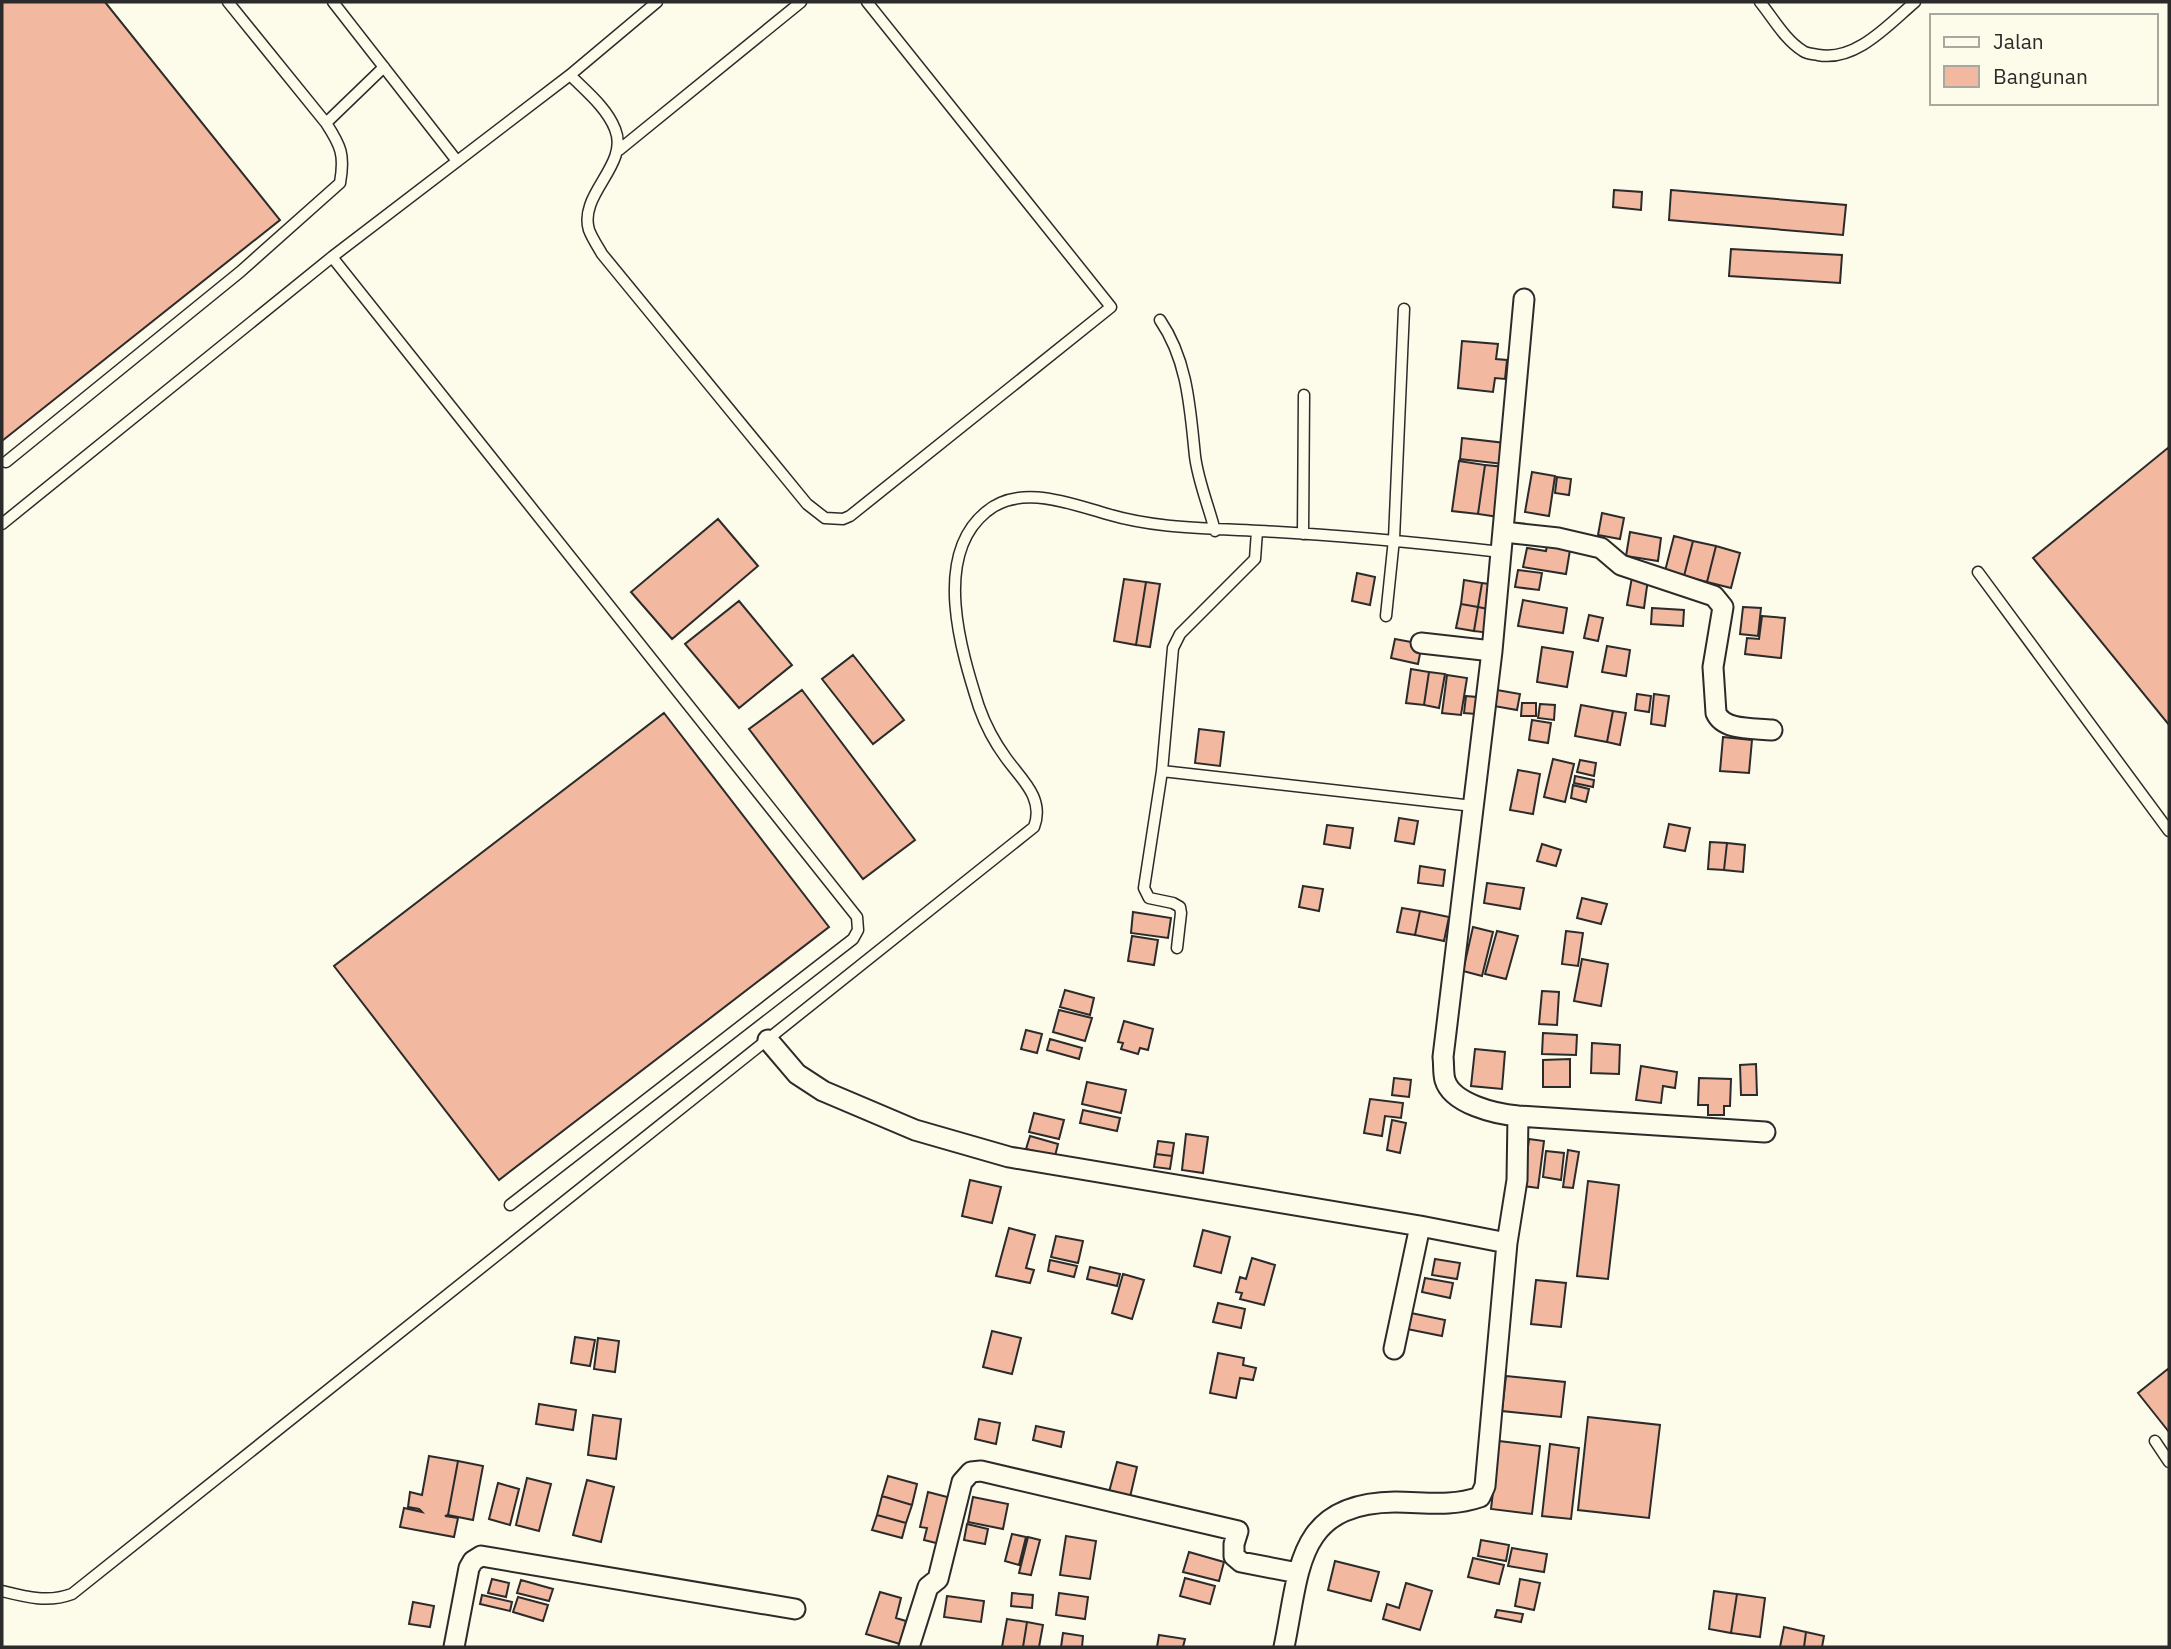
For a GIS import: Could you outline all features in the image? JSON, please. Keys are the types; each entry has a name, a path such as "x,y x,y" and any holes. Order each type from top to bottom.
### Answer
{"street":[{"path":"1524,299 1492,651 1443,1057 1446,1082 1461,1100 1497,1114 1765,1132"},
{"path":"1504,532 1558,538 1601,548 1621,565 1714,596 1723,607 1713,667 1716,713 1724,724 1730,726 1772,730"},
{"path":"1421,643 1492,651"},
{"path":"768,1040 797,1074 823,1091 915,1130 1009,1157 1507,1243"},
{"path":"1284,1647 1298,1573 1306,1550 1321,1525 1346,1509 1391,1502 1460,1504 1480,1497 1485,1486 1507,1243 1517,1181 1518,1115"},
{"path":"1394,1349 1420,1226"},
{"path":"909,1647 928,1587 938,1578 962,1482 971,1472 981,1471 1237,1531 1234,1556 1241,1562 1298,1573"},
{"path":"454,1647 469,1568 473,1561 481,1556 795,1609"}],"lane":[{"path":"6,462 240,272 341,183 341,146 326,123 228,2"},
{"path":"333,2 457,161"},
{"path":"2,524 332,257 570,75 657,2"},
{"path":"801,2 619,150 589,208 589,229 602,254 807,504 825,518 843,519 1111,307 867,2"},
{"path":"1760,2 1783,32 1804,53 1824,56 1848,53 1871,39 1915,2"},
{"path":"326,123 384,66"},
{"path":"570,75 609,115 617,131 619,150"},
{"path":"332,257 857,917 858,930 853,939 509,1205"},
{"path":"1386,616 1394,539 1404,309"},
{"path":"1160,320 1172,339 1183,373 1192,410 1196,458 1215,531"},
{"path":"1303,534 1304,396"},
{"path":"2,1591 46,1600 60,1599 72,1594 1034,827 1038,817 1035,799 1028,785 1005,757 982,716 967,670 957,625 955,592 958,556 972,528 986,511 1010,499 1043,497 1138,523 1215,531 1394,539 1502,552"},
{"path":"1177,948 1180,907 1149,898 1144,888 1162,771 1175,641 1255,559 1257,531"},
{"path":"1979,572 2169,831"},
{"path":"1162,771 1473,806"},
{"path":"2155,1441 2169,1462"}],"building":[{"path":"2,2 105,2 280,220 2,441"},
{"path":"1614,190 1642,192 1641,210 1613,207"},
{"path":"1671,190 1846,205 1843,235 1669,220"},
{"path":"1731,249 1842,255 1840,283 1729,276"},
{"path":"1462,341 1498,344 1496,359 1507,360 1505,379 1495,378 1493,392 1458,388"},
{"path":"1462,438 1505,443 1503,464 1460,459"},
{"path":"2169,447 2169,725 2033,558"},
{"path":"1459,461 1485,465 1478,514 1452,511"},
{"path":"1485,465 1505,467 1499,517 1478,514"},
{"path":"1532,472 1555,476 1549,516 1525,512"},
{"path":"1557,477 1571,479 1569,495 1555,493"},
{"path":"1602,513 1624,518 1620,539 1598,535"},
{"path":"718,519 758,566 672,639 631,592"},
{"path":"1630,532 1661,538 1658,561 1626,556"},
{"path":"1674,536 1693,541 1684,576 1665,571"},
{"path":"1548,540 1571,544 1566,574 1523,567 1527,548 1546,551"},
{"path":"1693,541 1716,546 1707,582 1684,576"},
{"path":"1716,546 1740,553 1731,588 1707,582"},
{"path":"1518,570 1542,573 1539,590 1515,587"},
{"path":"1357,573 1375,577 1370,605 1352,601"},
{"path":"1632,577 1648,579 1644,608 1627,605"},
{"path":"1124,579 1146,582 1136,645 1114,641"},
{"path":"1464,580 1482,583 1478,607 1461,604"},
{"path":"1146,582 1160,584 1150,647 1136,645"},
{"path":"1482,583 1497,585 1493,610 1478,607"},
{"path":"1523,600 1567,608 1563,633 1518,626"},
{"path":"739,601 792,665 739,708 685,644"},
{"path":"1461,604 1478,607 1474,631 1456,628"},
{"path":"1478,607 1493,610 1489,633 1474,631"},
{"path":"1743,607 1761,608 1758,636 1740,634"},
{"path":"1652,608 1684,610 1683,626 1651,624"},
{"path":"1589,615 1603,618 1598,641 1584,638"},
{"path":"1762,616 1785,618 1781,658 1745,654 1747,638 1759,639"},
{"path":"1395,639 1422,644 1418,664 1391,658"},
{"path":"1607,646 1630,650 1626,676 1602,672"},
{"path":"1542,647 1573,652 1567,687 1537,682"},
{"path":"853,655 904,720 873,744 822,679"},
{"path":"1411,669 1429,672 1424,705 1406,703"},
{"path":"1429,672 1445,674 1439,708 1424,705"},
{"path":"1447,675 1467,678 1461,715 1442,713"},
{"path":"802,690 915,840 863,879 749,729"},
{"path":"1497,690 1520,694 1517,710 1494,706"},
{"path":"1637,694 1651,696 1649,712 1635,710"},
{"path":"1654,694 1669,696 1665,726 1651,724"},
{"path":"1466,696 1477,697 1476,714 1464,713"},
{"path":"1522,703 1536,703 1536,716 1521,716"},
{"path":"1540,704 1555,705 1554,720 1538,718"},
{"path":"1581,705 1613,711 1607,742 1575,736"},
{"path":"1613,711 1626,713 1620,745 1607,742"},
{"path":"664,713 829,927 499,1180 334,966"},
{"path":"1532,720 1551,723 1548,743 1529,740"},
{"path":"1199,729 1224,732 1220,766 1195,763"},
{"path":"1723,737 1752,740 1749,773 1720,771"},
{"path":"1553,759 1574,764 1565,802 1544,797"},
{"path":"1580,760 1596,763 1594,776 1577,772"},
{"path":"1518,770 1540,774 1533,814 1510,810"},
{"path":"1575,776 1594,780 1593,787 1574,783"},
{"path":"1573,785 1589,789 1586,802 1571,798"},
{"path":"1399,818 1418,821 1414,844 1395,841"},
{"path":"1669,824 1690,828 1685,851 1664,847"},
{"path":"1327,825 1353,828 1350,848 1324,844"},
{"path":"1710,842 1727,843 1724,870 1708,869"},
{"path":"1727,843 1745,845 1743,872 1724,870"},
{"path":"1542,844 1561,850 1556,866 1537,861"},
{"path":"1420,866 1445,870 1443,886 1418,883"},
{"path":"1487,883 1524,888 1520,909 1484,903"},
{"path":"1303,886 1323,889 1319,911 1299,907"},
{"path":"1582,898 1607,904 1601,924 1577,918"},
{"path":"1402,908 1420,911 1415,935 1397,932"},
{"path":"1420,911 1449,917 1444,941 1415,935"},
{"path":"1133,912 1171,918 1168,938 1131,933"},
{"path":"1473,927 1493,932 1482,976 1463,971"},
{"path":"1497,931 1518,936 1506,979 1485,974"},
{"path":"1566,931 1583,933 1578,966 1562,964"},
{"path":"1132,936 1158,940 1154,965 1128,961"},
{"path":"1582,959 1608,964 1601,1006 1574,1001"},
{"path":"1065,990 1094,998 1090,1015 1060,1007"},
{"path":"1542,991 1559,992 1557,1025 1539,1024"},
{"path":"1059,1010 1092,1018 1085,1041 1053,1032"},
{"path":"1124,1021 1153,1029 1148,1050 1140,1048 1138,1054 1121,1049 1123,1043 1118,1042"},
{"path":"1026,1030 1042,1034 1037,1053 1021,1049"},
{"path":"1543,1033 1577,1035 1576,1055 1542,1054"},
{"path":"1050,1039 1082,1048 1079,1059 1047,1050"},
{"path":"1592,1043 1620,1045 1619,1074 1591,1073"},
{"path":"1475,1049 1505,1052 1502,1089 1471,1086"},
{"path":"1570,1059 1570,1087 1543,1087 1543,1060"},
{"path":"1756,1064 1757,1095 1741,1095 1740,1065"},
{"path":"1641,1066 1677,1072 1675,1088 1663,1086 1661,1103 1636,1100"},
{"path":"1394,1078 1411,1080 1409,1097 1392,1095"},
{"path":"1699,1078 1731,1079 1730,1106 1724,1106 1724,1115 1708,1115 1708,1105 1698,1105"},
{"path":"1087,1082 1126,1090 1121,1113 1082,1104"},
{"path":"1370,1099 1403,1103 1401,1118 1385,1116 1382,1136 1364,1133"},
{"path":"1083,1110 1120,1118 1117,1131 1080,1123"},
{"path":"1034,1113 1064,1120 1059,1139 1029,1132"},
{"path":"1392,1120 1406,1123 1400,1153 1387,1150"},
{"path":"1186,1134 1208,1137 1203,1173 1182,1170"},
{"path":"1030,1136 1058,1144 1055,1156 1026,1149"},
{"path":"1529,1139 1544,1141 1538,1188 1523,1186"},
{"path":"1158,1141 1174,1143 1172,1156 1156,1154"},
{"path":"1568,1150 1579,1152 1573,1188 1563,1187"},
{"path":"1546,1151 1564,1153 1561,1180 1543,1177"},
{"path":"1156,1154 1172,1156 1170,1169 1154,1167"},
{"path":"970,1180 1001,1187 992,1223 962,1216"},
{"path":"1588,1181 1619,1185 1608,1279 1577,1276"},
{"path":"1009,1228 1035,1235 1026,1268 1034,1270 1030,1283 996,1276"},
{"path":"1203,1230 1230,1237 1221,1273 1194,1266"},
{"path":"1056,1236 1083,1241 1078,1263 1051,1257"},
{"path":"1252,1258 1275,1265 1264,1305 1240,1299 1242,1293 1236,1292 1240,1277 1246,1279"},
{"path":"1435,1259 1460,1263 1457,1279 1432,1275"},
{"path":"1050,1260 1077,1266 1074,1277 1048,1271"},
{"path":"1090,1267 1120,1274 1117,1286 1087,1279"},
{"path":"1123,1274 1144,1280 1132,1319 1112,1313"},
{"path":"1425,1278 1453,1283 1450,1298 1422,1292"},
{"path":"1536,1280 1566,1283 1561,1327 1531,1324"},
{"path":"1218,1303 1245,1309 1241,1328 1213,1322"},
{"path":"1411,1313 1445,1320 1442,1336 1407,1329"},
{"path":"992,1331 1021,1338 1012,1374 983,1367"},
{"path":"575,1337 595,1340 590,1366 571,1363"},
{"path":"598,1338 619,1341 615,1372 594,1369"},
{"path":"1218,1353 1244,1358 1243,1365 1256,1368 1253,1380 1240,1378 1236,1398 1210,1393"},
{"path":"2169,1368 2169,1432 2138,1393"},
{"path":"1506,1376 1565,1382 1561,1417 1502,1411"},
{"path":"539,1404 576,1410 573,1430 536,1424"},
{"path":"593,1415 621,1419 616,1459 588,1455"},
{"path":"1588,1417 1660,1425 1649,1518 1578,1510"},
{"path":"979,1419 1000,1423 996,1444 975,1439"},
{"path":"1036,1426 1064,1432 1061,1447 1033,1440"},
{"path":"1499,1441 1540,1446 1532,1514 1491,1509"},
{"path":"1550,1444 1579,1448 1571,1519 1542,1516"},
{"path":"429,1456 458,1461 448,1515 445,1516 458,1518 454,1537 400,1527 404,1508 422,1512 408,1507 410,1492 422,1495"},
{"path":"458,1461 483,1466 473,1520 448,1515"},
{"path":"1117,1462 1137,1467 1130,1497 1109,1492"},
{"path":"888,1476 917,1484 912,1505 882,1496"},
{"path":"527,1478 551,1484 539,1531 516,1525"},
{"path":"587,1480 614,1487 601,1542 573,1535"},
{"path":"498,1483 519,1489 510,1525 489,1519"},
{"path":"928,1492 951,1498 940,1544 924,1540 927,1528 920,1527"},
{"path":"882,1496 912,1505 906,1523 877,1515"},
{"path":"973,1497 1008,1504 1003,1529 968,1522"},
{"path":"877,1515 906,1523 902,1538 872,1530"},
{"path":"967,1524 988,1529 985,1544 964,1540"},
{"path":"1012,1534 1026,1537 1019,1565 1005,1561"},
{"path":"1066,1536 1096,1541 1090,1579 1060,1575"},
{"path":"1028,1537 1040,1540 1031,1575 1019,1573"},
{"path":"1481,1540 1509,1545 1506,1561 1478,1556"},
{"path":"1512,1548 1547,1554 1544,1572 1508,1566"},
{"path":"1189,1552 1224,1562 1219,1581 1183,1572"},
{"path":"1473,1558 1504,1565 1499,1584 1468,1577"},
{"path":"1335,1561 1379,1572 1371,1601 1328,1590"},
{"path":"1185,1578 1215,1586 1210,1604 1180,1596"},
{"path":"492,1579 509,1583 506,1597 488,1593"},
{"path":"1520,1579 1540,1583 1534,1610 1515,1606"},
{"path":"521,1580 553,1589 549,1601 517,1593"},
{"path":"1406,1583 1432,1591 1420,1630 1383,1619 1387,1604 1399,1608"},
{"path":"1714,1591 1737,1594 1731,1633 1709,1629"},
{"path":"880,1592 901,1598 896,1618 906,1621 900,1644 866,1634"},
{"path":"1012,1593 1033,1595 1032,1608 1011,1606"},
{"path":"1059,1593 1088,1597 1085,1619 1056,1615"},
{"path":"1737,1594 1765,1598 1760,1637 1731,1633"},
{"path":"482,1595 512,1602 510,1611 480,1604"},
{"path":"947,1596 984,1601 981,1622 944,1617"},
{"path":"518,1597 548,1605 543,1621 513,1612"},
{"path":"413,1602 434,1606 430,1627 409,1624"},
{"path":"1497,1610 1523,1614 1521,1622 1495,1617"},
{"path":"1007,1619 1027,1622 1023,1647 1002,1647"},
{"path":"1027,1622 1043,1625 1039,1647 1023,1647"},
{"path":"1784,1627 1806,1632 1804,1647 1780,1647"},
{"path":"1806,1632 1824,1636 1822,1647 1804,1647"},
{"path":"1063,1633 1083,1636 1082,1647 1061,1647"},
{"path":"1159,1635 1185,1639 1183,1647 1157,1647"}]}
